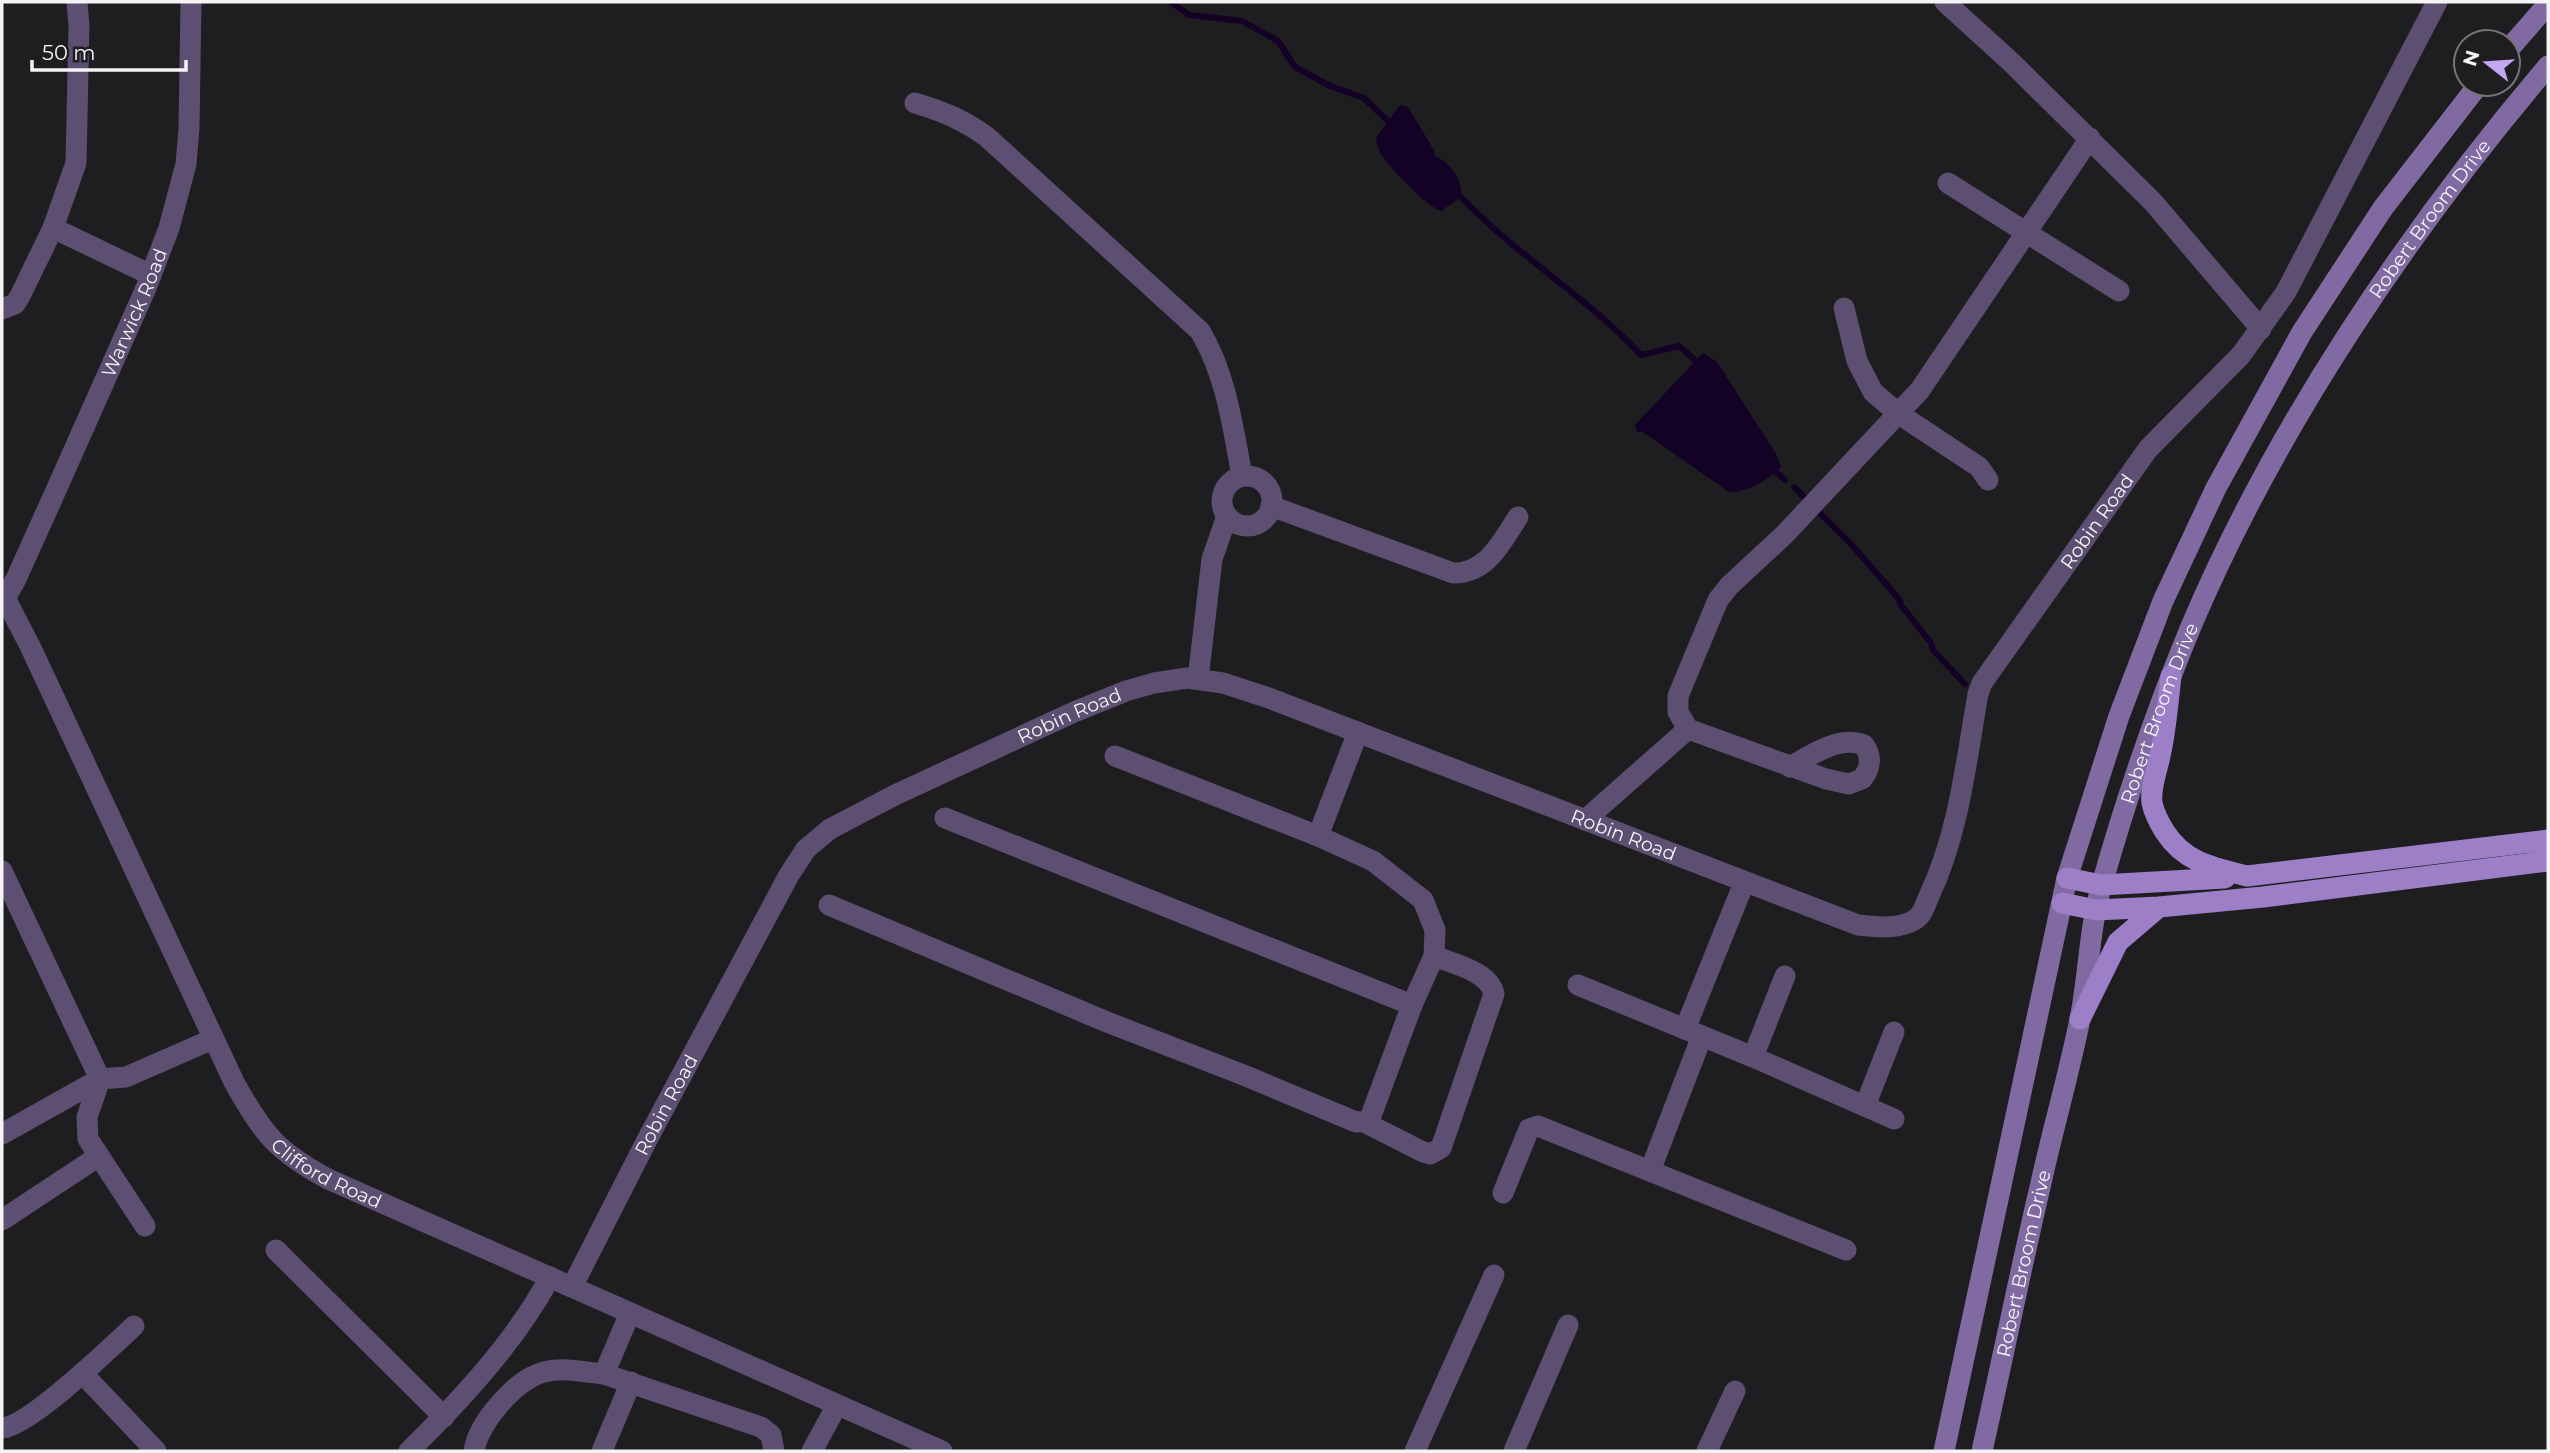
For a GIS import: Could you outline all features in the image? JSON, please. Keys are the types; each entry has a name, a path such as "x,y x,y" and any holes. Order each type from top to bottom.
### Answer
{"main road":[{"path":"2171,676 2153,786 2152,804 2155,813 2168,836 2190,859 2206,866 2248,876"},
{"path":"2067,878 2101,885 2248,876 2548,840"},
{"path":"2062,903 2096,910 2159,907 2288,894 2548,861"},
{"path":"2080,1019 2118,942 2159,907"}],"street":[{"path":"2,309 15,304 52,228 76,163 79,26 77,2"},
{"name":"Warwick Road","path":"3,599 151,275 169,228 186,164 191,2"},
{"path":"1945,2 2090,138 2153,202 2262,329"},
{"name":"Robin Road","path":"572,1287 654,1126 789,874 806,849 830,829 895,795 1074,712 1154,683 1173,679 1198,679 1223,683 1258,694 1858,925 1891,927 1915,919 1921,914 1934,886 1950,838 1966,777 1982,683 2148,449 2242,355 2262,329 2312,247 2437,2"},
{"path":"2522,34 2548,4"},
{"name":"Robert Broom Drive","path":"1982,1451 2080,1019 2101,885 2171,676 2226,552 2269,470 2331,363 2419,232 2508,113 2548,66"},
{"name":"Robert Broom Drive","path":"1944,1451 2067,878 2119,716 2163,601 2216,488 2302,332 2383,208 2468,98"},
{"path":"915,103 948,113 987,137 1200,331 1210,347 1218,371 1242,476"},
{"path":"1790,766 1688,729 1678,712 1678,696 1713,608 1729,586 1798,520 1920,390 2090,138"},
{"path":"1948,183 2119,290"},
{"path":"52,228 151,275"},
{"path":"1844,308 1857,362 1872,392 1899,414 1979,467 1988,480"},
{"path":"1242,476 1258,479 1265,484 1272,498 1267,515 1252,525 1243,525 1227,516 1224,509 1223,495 1230,483 1242,476"},
{"path":"1271,506 1453,573 1472,570 1485,562 1518,517"},
{"path":"1198,679 1212,559 1227,516"},
{"name":"Clifford Road","path":"3,599 30,646 213,1040 257,1124 281,1149 328,1180 551,1277 932,1449"},
{"path":"1585,820 1688,729"},
{"path":"1318,836 1359,732"},
{"path":"1115,756 1318,836 1373,861 1423,900 1435,930 1434,956 1412,1005 1377,1104 1366,1123"},
{"path":"945,817 1412,1005"},
{"path":"2,871 100,1079 86,1125 89,1139 145,1226"},
{"path":"1650,1171 1744,883"},
{"path":"829,905 1107,1023 1246,1076 1356,1122 1366,1123 1421,1152 1430,1154 1441,1148 1494,994 1492,986 1483,977 1434,956"},
{"path":"1753,1057 1784,976"},
{"path":"1578,985 1894,1119"},
{"path":"1865,1106 1894,1032"},
{"path":"2,1134 100,1079 126,1077 213,1040"},
{"path":"1503,1193 1525,1137 1529,1129 1534,1127 1550,1130 1846,1250"},
{"path":"2,1220 99,1156"},
{"path":"276,1250 444,1417"},
{"path":"1419,1450 1494,1275"},
{"path":"409,1451 444,1417 522,1322 551,1277"},
{"path":"604,1374 630,1313"},
{"path":"1514,1451 1568,1325"},
{"path":"2,1428 10,1427 19,1421 82,1374 134,1326"},
{"path":"473,1450 488,1416 533,1376 558,1370 604,1374 631,1381 761,1427 771,1436 774,1451"},
{"path":"82,1374 156,1451"},
{"path":"602,1451 631,1381"},
{"path":"1707,1451 1735,1391"},
{"path":"812,1451 837,1405"}],"shaded area":[{"path":"1400,105 1408,107 1435,152 1434,156 1450,167 1458,178 1461,197 1441,211 1409,186 1379,151 1376,138"},
{"path":"1703,353 1717,362 1776,454 1781,467 1750,488 1729,492 1643,432 1637,432 1635,425"}],"waterway":[{"path":"1171,2 1189,15 1242,21 1278,41 1295,67 1330,86 1364,98 1388,121"},
{"path":"1461,197 1641,355 1679,346 1696,361"},
{"path":"1776,472 1785,480"},
{"path":"1794,487 1852,545 1899,599 1931,643 1933,650 1965,684"}]}
